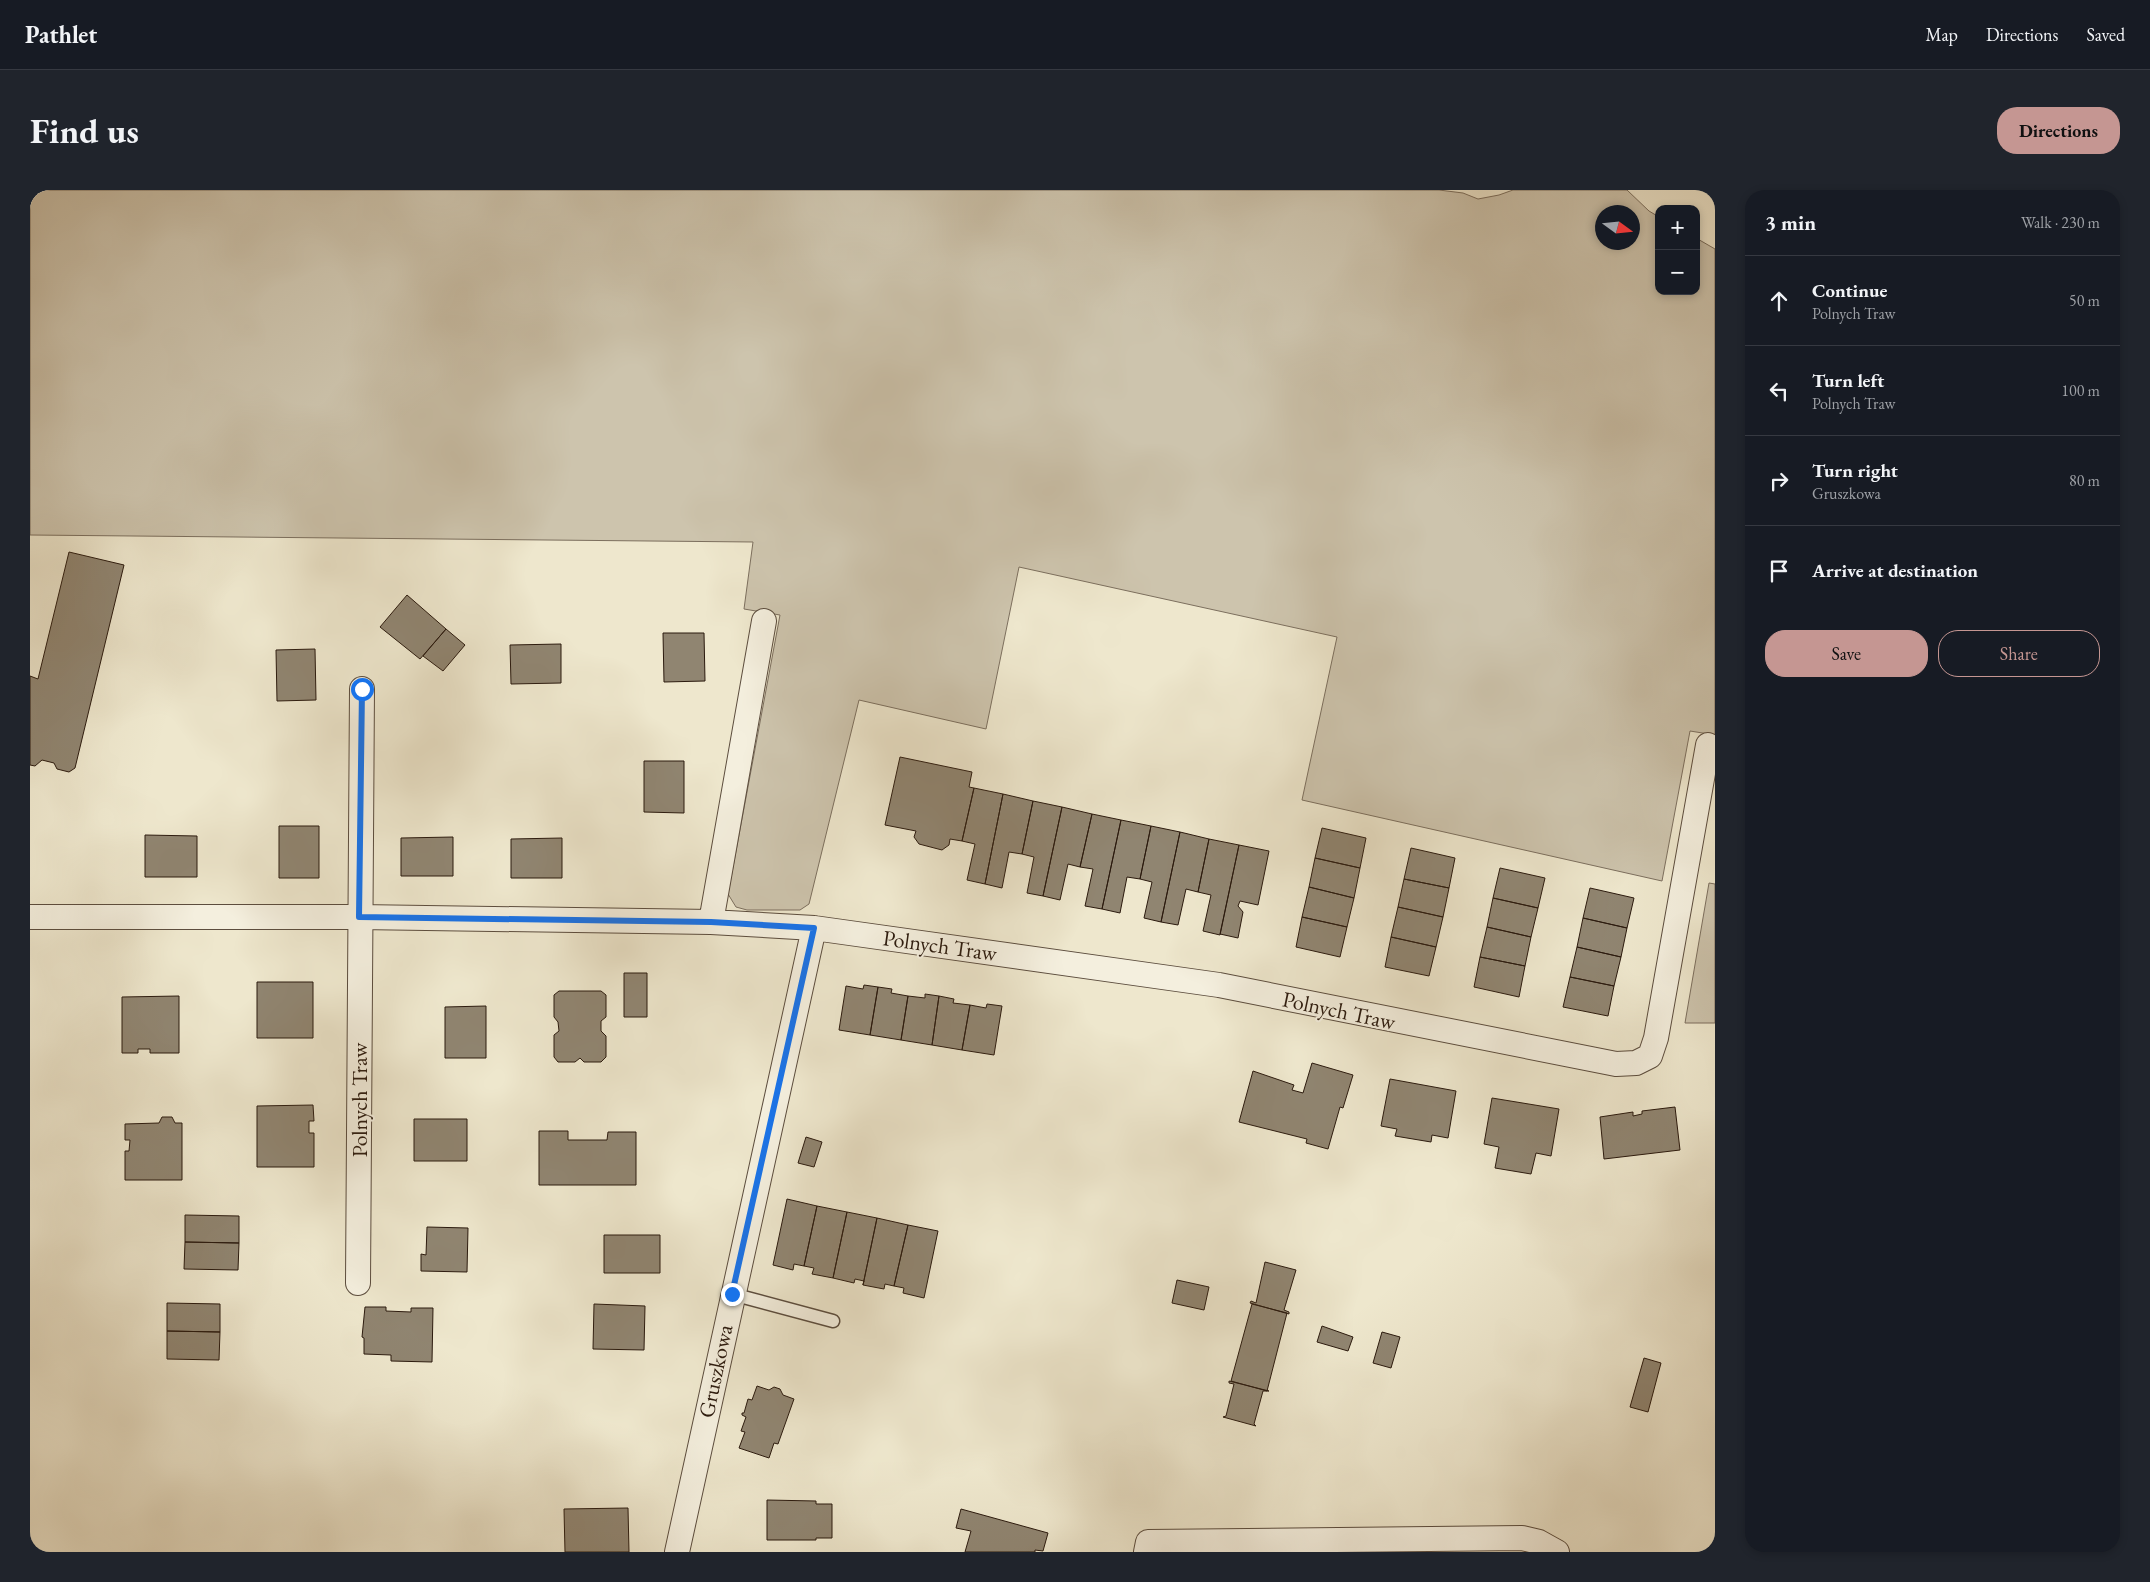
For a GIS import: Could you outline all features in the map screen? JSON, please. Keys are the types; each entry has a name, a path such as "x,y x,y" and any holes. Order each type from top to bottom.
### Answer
{"street":[{"path":"711,922 764,621"},
{"name":"Polnych Traw","path":"358,1283 362,689"},
{"name":"Polnych Traw","path":"30,917 359,917 711,922 814,928 1219,985 1616,1064 1636,1063 1650,1056 1656,1038 1708,745"},
{"name":"Gruszkowa","path":"676,1552 814,928"},
{"path":"1146,1552 1148,1542 1266,1546 1522,1538 1539,1542 1557,1552"}],"lane":[{"path":"732,1294 833,1321"}],"shaded area":[{"path":"30,190 1439,190 1463,193 1478,199 1513,190 1627,190 1655,215 1655,295 1700,295 1700,240 1715,249 1715,735 1690,731 1662,881 1302,800 1337,637 1019,567 986,729 859,700 809,904 800,910 747,910 736,907 728,894 780,615 744,609 753,542 30,535"},
{"path":"1709,883 1715,884 1715,1023 1685,1023"}],"building":[{"path":"69,552 124,565 75,768 69,772 57,769 54,763 42,760 35,766 30,765 30,676 38,679"},
{"path":"407,595 446,629 420,659 380,627"},
{"path":"446,629 465,645 443,671 423,656"},
{"path":"663,633 704,633 705,681 664,682"},
{"path":"561,644 561,683 511,684 510,645"},
{"path":"315,649 316,700 277,701 276,650"},
{"path":"900,757 972,772 969,787 974,788 962,841 950,839 949,845 942,850 919,844 914,837 916,831 885,825"},
{"path":"644,761 684,761 684,813 644,812"},
{"path":"974,788 1003,794 985,884 967,880 975,844 962,841"},
{"path":"1003,794 1033,801 1022,854 1009,852 1002,888 985,884"},
{"path":"1033,801 1062,807 1043,896 1027,893 1034,857 1022,854"},
{"path":"1062,807 1092,814 1080,867 1068,864 1060,900 1043,896"},
{"path":"1092,814 1121,820 1102,909 1085,906 1093,869 1080,867"},
{"path":"1121,820 1151,826 1140,879 1127,877 1120,913 1102,909"},
{"path":"279,826 319,826 319,878 279,878"},
{"path":"1151,826 1180,832 1161,922 1144,918 1152,882 1140,879"},
{"path":"1322,828 1366,838 1360,868 1315,858"},
{"path":"1180,832 1209,839 1198,892 1186,889 1178,925 1161,922"},
{"path":"145,835 197,836 197,877 145,877"},
{"path":"453,837 453,876 401,876 401,838"},
{"path":"562,838 562,878 511,878 511,839"},
{"path":"1209,839 1239,845 1220,935 1203,931 1211,895 1198,892"},
{"path":"1239,845 1269,851 1258,905 1240,901 1238,906 1243,912 1238,938 1220,934"},
{"path":"1411,848 1455,858 1449,888 1404,879"},
{"path":"1315,858 1360,868 1354,898 1309,887"},
{"path":"1500,868 1545,878 1538,908 1493,898"},
{"path":"1404,879 1449,888 1443,917 1398,907"},
{"path":"1309,887 1354,898 1347,927 1302,917"},
{"path":"1590,888 1634,898 1627,928 1583,918"},
{"path":"1493,898 1538,908 1531,937 1487,927"},
{"path":"1398,907 1443,917 1436,947 1391,937"},
{"path":"1302,917 1347,927 1340,957 1296,947"},
{"path":"1583,918 1627,928 1621,957 1577,947"},
{"path":"1487,927 1531,937 1525,966 1480,957"},
{"path":"1391,937 1436,947 1429,976 1385,967"},
{"path":"1577,947 1621,957 1614,986 1570,977"},
{"path":"1480,957 1525,966 1519,997 1474,987"},
{"path":"624,973 647,973 647,1017 624,1017"},
{"path":"1570,977 1614,986 1608,1016 1563,1007"},
{"path":"257,982 313,982 313,1038 257,1038"},
{"path":"864,985 878,987 870,1035 839,1030 846,986 863,989"},
{"path":"878,987 892,989 891,993 908,996 901,1040 870,1035"},
{"path":"559,991 601,991 606,995 606,1017 601,1021 601,1031 606,1036 606,1057 601,1062 584,1062 580,1058 575,1062 558,1062 554,1057 554,1035 559,1031 558,1022 554,1017 554,995"},
{"path":"925,994 939,996 932,1045 901,1040 908,996 925,998"},
{"path":"179,996 179,1053 150,1053 150,1049 138,1049 138,1053 122,1053 122,997"},
{"path":"939,996 954,999 953,1003 970,1005 962,1050 932,1045"},
{"path":"987,1004 1002,1006 994,1055 962,1050 970,1005 986,1008"},
{"path":"486,1006 486,1058 445,1058 445,1007"},
{"path":"1312,1063 1353,1075 1343,1108 1340,1107 1328,1149 1306,1143 1307,1139 1239,1122 1253,1071 1294,1085 1292,1090 1303,1093"},
{"path":"1390,1079 1456,1091 1448,1138 1432,1135 1431,1142 1395,1136 1397,1129 1381,1126"},
{"path":"1492,1098 1559,1109 1551,1156 1536,1153 1531,1174 1495,1168 1499,1147 1484,1144"},
{"path":"313,1105 314,1121 309,1121 309,1133 314,1133 314,1167 257,1167 257,1106"},
{"path":"1675,1107 1680,1150 1604,1159 1600,1117 1633,1112 1633,1116 1642,1114 1642,1111"},
{"path":"162,1117 172,1117 175,1123 182,1123 182,1180 125,1180 125,1151 129,1151 130,1140 125,1140 125,1124 159,1123"},
{"path":"414,1119 467,1119 467,1161 414,1161"},
{"path":"539,1131 568,1131 568,1140 607,1140 608,1132 636,1132 636,1185 539,1185"},
{"path":"806,1137 822,1142 814,1167 798,1163"},
{"path":"787,1199 817,1206 804,1266 794,1264 793,1270 773,1265"},
{"path":"817,1206 847,1212 833,1278 812,1274 814,1268 804,1266"},
{"path":"847,1212 877,1218 864,1281 855,1279 854,1283 833,1278"},
{"path":"185,1215 239,1216 239,1243 185,1242"},
{"path":"877,1218 908,1225 894,1286 885,1284 884,1289 863,1285"},
{"path":"908,1225 938,1231 924,1298 903,1293 904,1288 894,1286"},
{"path":"427,1227 468,1228 467,1272 421,1271 421,1254 426,1255"},
{"path":"604,1235 660,1235 660,1273 604,1273"},
{"path":"185,1242 239,1243 238,1270 184,1269"},
{"path":"1265,1262 1296,1270 1284,1310 1289,1312 1289,1314 1250,1303 1251,1301 1256,1303"},
{"path":"1177,1280 1209,1287 1204,1310 1172,1303"},
{"path":"167,1303 220,1304 220,1332 167,1331"},
{"path":"594,1304 645,1306 644,1350 593,1349"},
{"path":"1252,1304 1287,1313 1267,1391 1231,1381"},
{"path":"365,1307 386,1307 386,1311 411,1312 411,1308 433,1308 432,1362 391,1361 391,1355 364,1354 364,1338 362,1337"},
{"path":"1322,1326 1353,1337 1348,1351 1317,1342"},
{"path":"167,1331 220,1332 219,1360 167,1359"},
{"path":"1382,1332 1400,1337 1391,1368 1373,1363"},
{"path":"1644,1358 1661,1363 1648,1412 1630,1407"},
{"path":"1229,1381 1269,1391 1263,1391 1254,1424 1256,1426 1223,1417 1226,1416 1234,1384 1229,1383"},
{"path":"757,1386 769,1390 774,1387 780,1389 783,1395 794,1399 778,1444 774,1443 769,1458 739,1448 745,1432 741,1431 746,1417 742,1413 744,1413 748,1399 752,1400"},
{"path":"767,1500 816,1501 816,1504 832,1504 832,1538 816,1538 816,1540 767,1540"},
{"path":"628,1508 629,1552 565,1552 564,1509"},
{"path":"961,1509 1048,1533 1043,1551 965,1552 971,1531 956,1528"}],"route":[{"path":"362,689 359,917 711,922 814,928 732,1294"}]}
